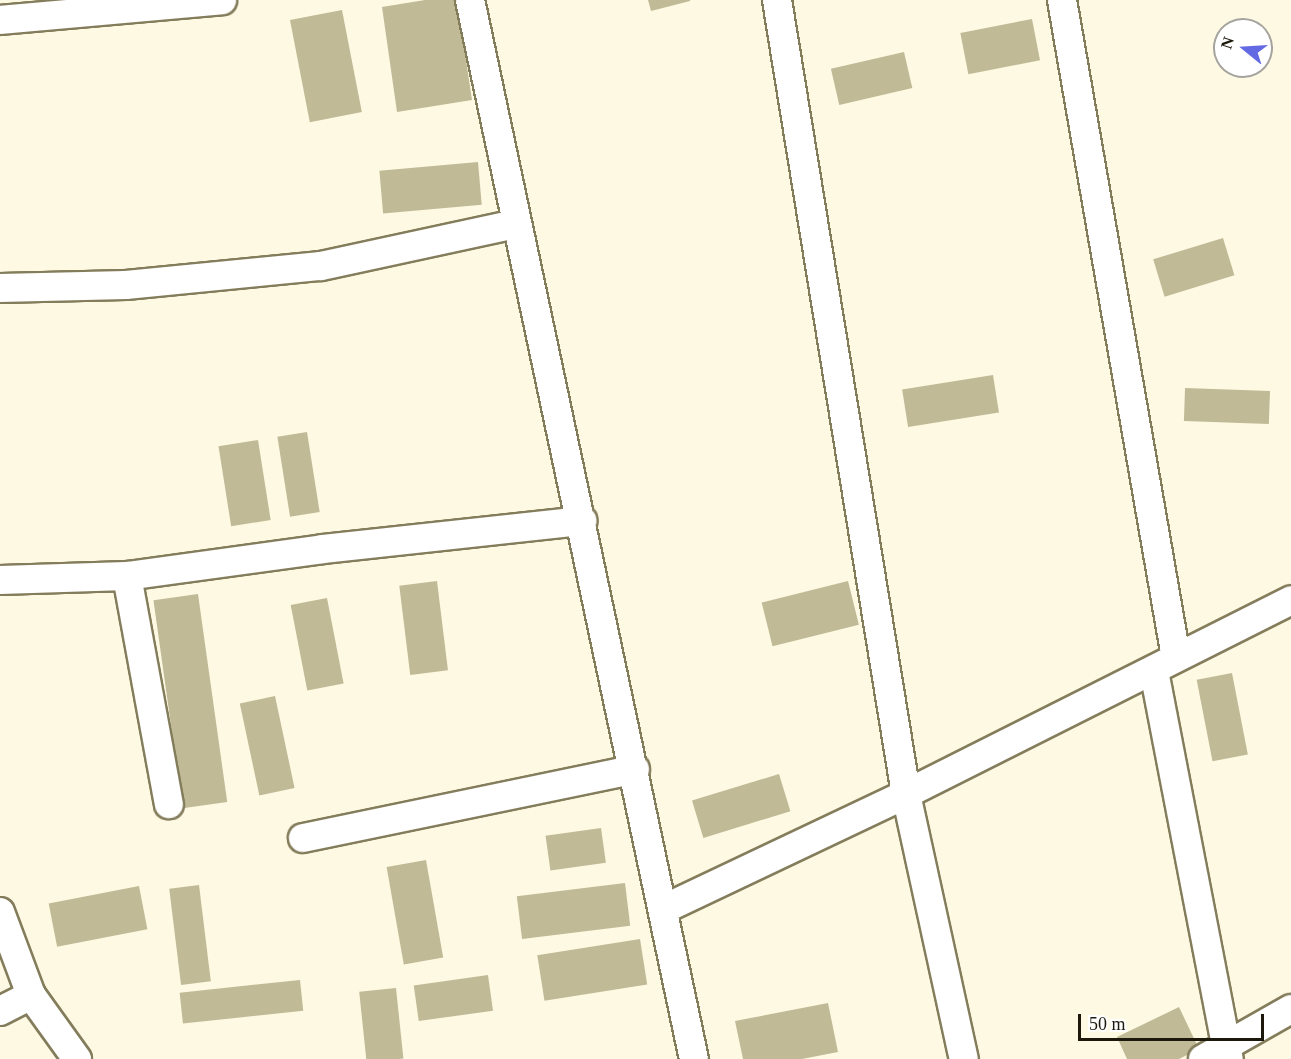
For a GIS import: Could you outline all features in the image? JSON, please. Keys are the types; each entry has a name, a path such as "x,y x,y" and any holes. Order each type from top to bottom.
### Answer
{"street":[{"path":"0,20 222,0"},
{"path":"470,0 515,224 582,521 694,1059"},
{"path":"777,0 906,794 964,1059"},
{"path":"1062,0 1165,664 1220,1055 1291,1009"},
{"path":"0,288 126,285 321,266 515,224"},
{"path":"0,580 127,576 323,549 582,521"},
{"path":"127,576 169,804"},
{"path":"664,909 906,794 1291,600"},
{"path":"303,838 635,769"},
{"path":"0,912 31,995 77,1059"},
{"path":"0,1011 31,995"}],"building":[{"path":"425,0 457,0 472,100 397,112 382,7"},
{"path":"648,0 690,0 690,1 651,11"},
{"path":"342,10 362,112 310,122 290,20"},
{"path":"1032,19 1040,60 968,74 960,33"},
{"path":"904,52 912,88 839,105 831,69"},
{"path":"478,162 482,205 383,213 379,171"},
{"path":"1223,238 1234,275 1165,297 1153,259"},
{"path":"993,375 999,413 908,427 902,389"},
{"path":"1185,388 1270,391 1269,424 1184,421"},
{"path":"307,432 320,512 290,517 277,437"},
{"path":"258,440 271,520 231,526 218,446"},
{"path":"437,581 448,670 410,675 399,586"},
{"path":"848,581 859,625 773,646 762,603"},
{"path":"198,594 227,802 183,808 153,600"},
{"path":"327,598 344,683 307,690 291,605"},
{"path":"1232,673 1248,754 1212,761 1197,680"},
{"path":"275,696 295,788 259,795 240,703"},
{"path":"779,774 790,811 703,838 692,801"},
{"path":"601,828 606,863 550,870 546,836"},
{"path":"426,860 443,957 404,964 387,867"},
{"path":"625,883 630,926 522,939 517,896"},
{"path":"199,885 211,981 181,985 169,889"},
{"path":"139,886 147,929 57,947 49,904"},
{"path":"640,939 647,984 544,1001 537,955"},
{"path":"488,975 493,1011 419,1021 414,985"},
{"path":"300,980 303,1011 183,1023 180,993"},
{"path":"396,988 403,1059 366,1059 359,992"},
{"path":"828,1003 838,1052 802,1059 743,1059 735,1021"},
{"path":"1179,1007 1199,1049 1179,1059 1127,1059 1117,1037"}]}
